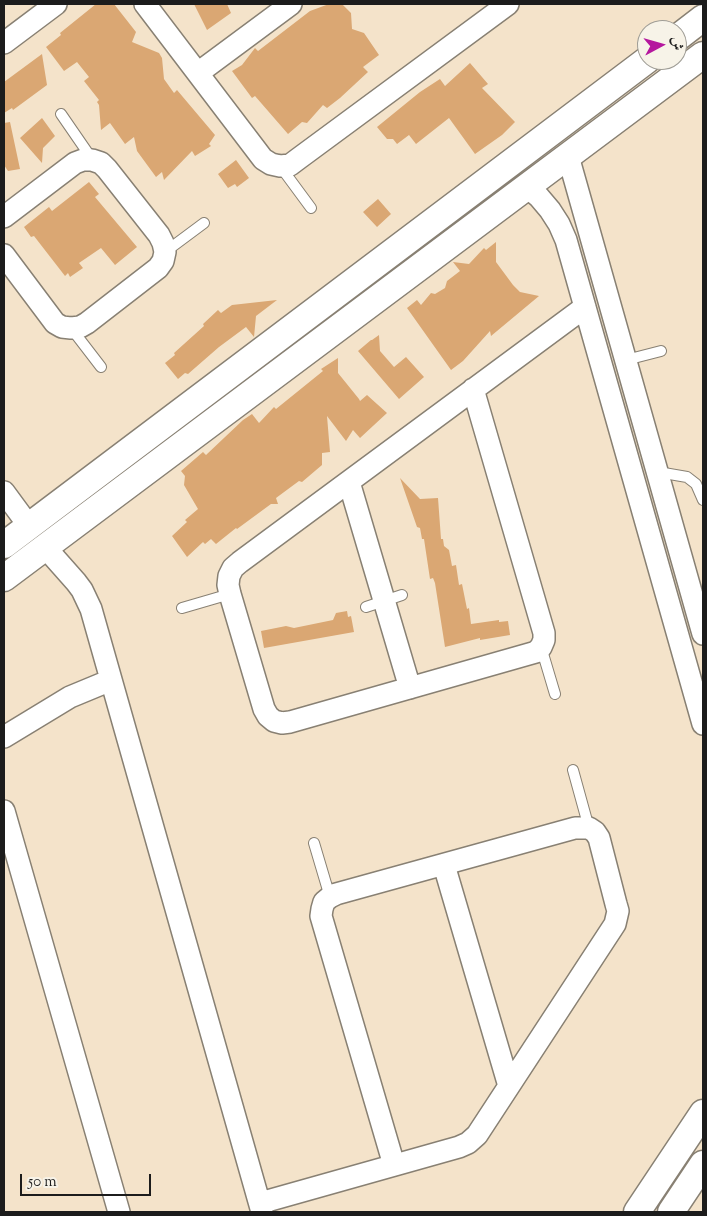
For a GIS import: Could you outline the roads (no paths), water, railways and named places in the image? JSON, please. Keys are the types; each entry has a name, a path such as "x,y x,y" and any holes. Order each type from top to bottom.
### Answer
{"street":[{"path":"4,43 56,4"},
{"path":"145,4 263,159 271,164 280,166 290,165 298,160 508,4"},
{"path":"198,73 291,4"},
{"path":"687,30 703,18"},
{"path":"4,578 703,55"},
{"path":"4,545 637,68"},
{"path":"643,70 653,92"},
{"path":"568,156 703,634"},
{"path":"4,217 75,163 83,160 92,160 101,163 113,176 159,235 165,252 163,261 158,268 88,323 80,327 71,328 62,327 55,323 4,254"},
{"path":"527,187 550,210 566,240 695,662 703,724"},
{"path":"418,232 436,255"},
{"path":"474,389 544,633 541,647 536,652 290,722 274,721 264,709 230,594 229,576 233,568 240,562 349,482 474,389 585,307"},
{"path":"130,449 148,470"},
{"path":"349,482 410,688"},
{"path":"4,492 29,526"},
{"path":"45,547 76,582 87,600 261,1208 394,1165 459,1147 468,1143 477,1135 615,924 617,918 616,904 599,838 589,828 575,828 330,897 324,902 321,916 394,1165"},
{"path":"4,737 70,697 111,680"},
{"path":"4,811 119,1212"},
{"path":"444,865 509,1086"},
{"path":"637,1212 703,1113"},
{"path":"671,1212 703,1164"}],"lane":[{"path":"61,114 92,160"},
{"path":"280,166 311,208"},
{"path":"165,252 204,223"},
{"path":"71,328 101,367"},
{"path":"626,360 661,351"},
{"path":"658,472 682,475 692,480 699,488 703,500"},
{"path":"182,608 230,594"},
{"path":"541,647 555,694"},
{"path":"573,770 589,828"},
{"path":"314,843 330,897"}]}
